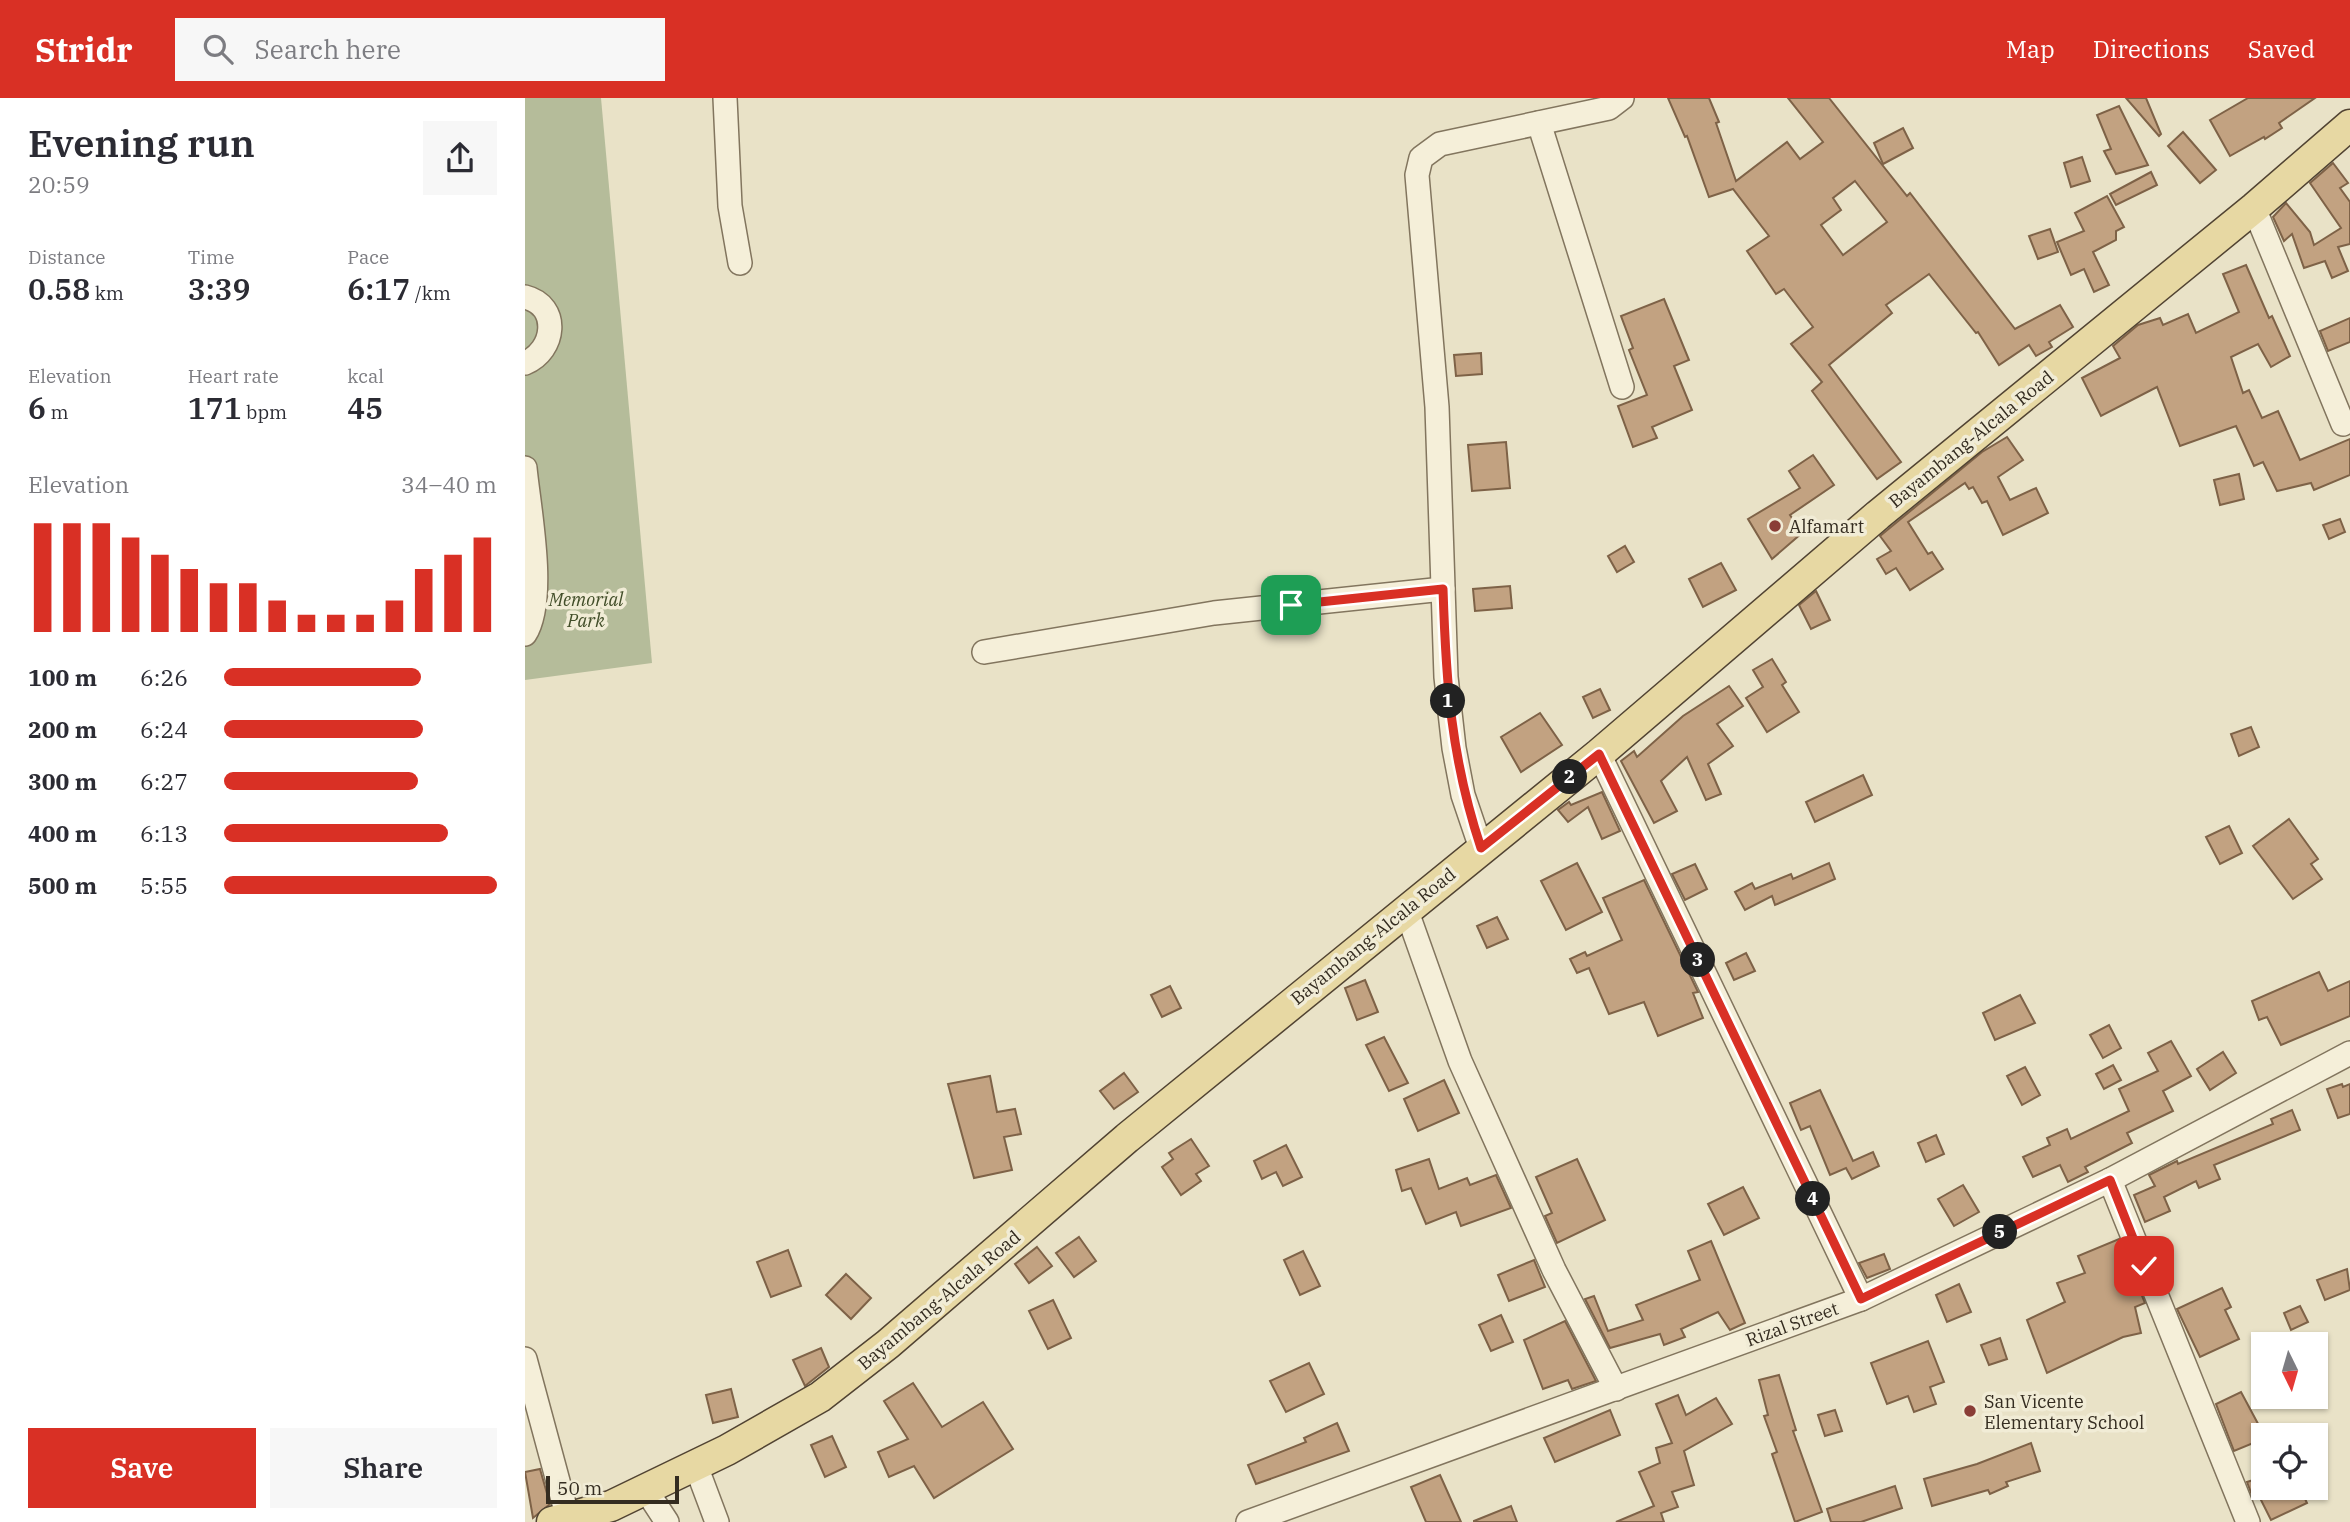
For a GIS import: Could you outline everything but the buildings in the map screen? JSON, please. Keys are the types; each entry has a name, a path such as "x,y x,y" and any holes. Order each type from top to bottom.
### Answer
{"main road":[{"name":"Bayambang-Alcala Road","path":"563,1520 611,1506 696,1466 820,1396 888,1344 1128,1138 1599,754 1878,515 2254,208 2350,125"}],"street":[{"path":"725,98 730,206 740,263"},
{"path":"1481,848 1463,795 1454,748 1446,677 1437,407 1417,175 1421,158 1440,144 1609,108 1622,98"},
{"path":"1539,123 1622,387"},
{"path":"2254,208 2343,424"},
{"path":"525,297 542,306 549,318 551,332 547,345 539,356 525,363"},
{"path":"525,468 536,571 530,625 525,634"},
{"path":"984,652 1214,613 1443,589"},
{"path":"1599,754 1861,1299"},
{"path":"1406,909 1460,1061 1554,1270 1616,1390"},
{"name":"Rizal Street","path":"1248,1522 1861,1299 2110,1180 2350,1053"},
{"path":"2110,1180 2248,1522"},
{"path":"525,1359 563,1520"},
{"path":"696,1466 717,1522"},
{"path":"646,1490 667,1522"}],"green space":[{"name":"Memorial Park","path":"525,98 601,98 652,663 525,680"}],"place":[{"name":"Alfamart","path":"1775,526"},
{"name":"San Vicente Elementary School","path":"1970,1411"}],"route":[{"path":"1291,605 1443,589 1446,677 1454,748 1463,795 1481,848 1599,754 1861,1299 2110,1180 2144,1266"}]}
